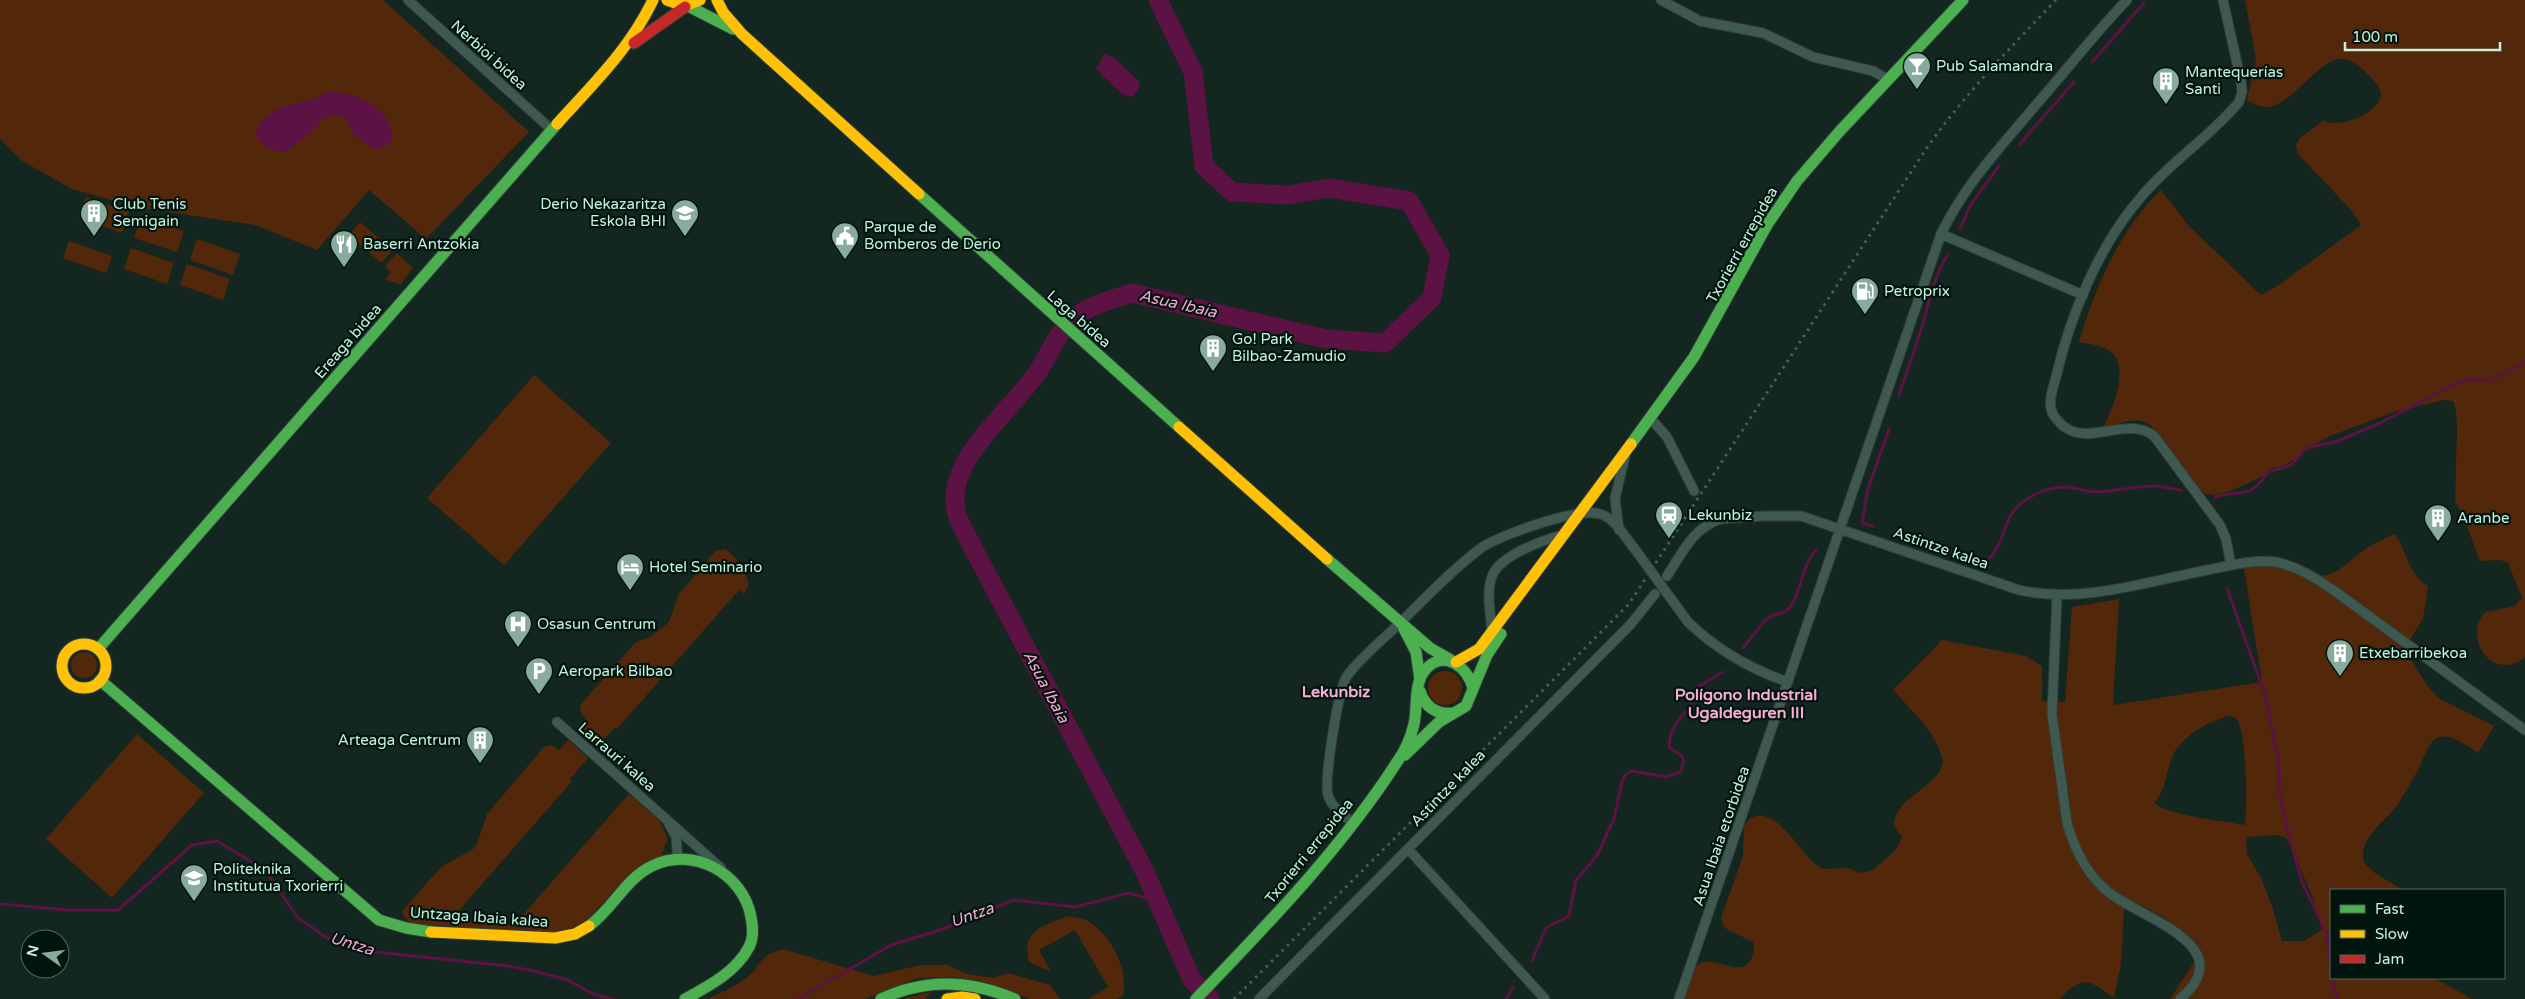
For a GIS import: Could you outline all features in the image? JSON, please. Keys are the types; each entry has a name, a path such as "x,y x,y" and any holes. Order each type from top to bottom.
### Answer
{"main road":[{"path":"622,53 642,23 653,0"},
{"name":"Laga bidea","path":"667,0 677,6 687,6 742,34"},
{"path":"622,53 666,19 700,0"},
{"name":"Laga bidea","path":"717,0 723,12 742,34 1076,336 1400,623 1430,648 1454,661"},
{"name":"Txorierri errepidea","path":"1397,762 1414,722 1420,683 1424,672 1436,662 1454,661 1479,649 1562,535 1572,525 1651,419 1704,341 1783,200 1810,163 1963,0"},
{"name":"Ereaga bidea","path":"98,649 552,130 622,53"},
{"name":"Txorierri errepidea","path":"1197,999 1215,984 1327,857 1397,762 1428,731 1470,701 1491,647 1565,543 1572,525"},
{"path":"1400,623 1416,652 1422,699 1430,709 1442,714 1455,713"},
{"path":"83,644 98,649 105,660 104,674 100,680 89,687 76,686 65,677 62,670 64,655 76,645 83,644"},
{"path":"1454,661 1470,674 1474,688"},
{"name":"Untzaga Ibaia kalea","path":"100,680 379,920 399,927 417,930 543,937 566,936 592,924 636,876 660,864 678,860"},
{"path":"678,860 687,860 712,866 731,877 748,901 753,928 750,947 729,972 685,999"},
{"path":"881,999 905,988 946,982 984,987 1015,999"},
{"name":"Txorierri errepidea","path":"1208,999 1215,984"},
{"path":"947,999 962,997 975,999"}],"street":[{"name":"Nerbioi bidea","path":"408,0 552,130"},
{"path":"1661,0 1700,21 1763,33 1813,57 1872,71 1889,80"},
{"name":"Asua Ibaia etorbidea","path":"1680,999 1941,234 1961,197 1989,157 2035,106 2089,39 2127,0"},
{"path":"2223,0 2241,81 2242,92 2239,102 2141,196 2111,239 2083,295 2067,335 2061,373 2050,400 2052,414 2064,426 2074,431 2086,434 2139,428 2154,436 2220,524 2226,539 2231,566"},
{"path":"1941,234 2083,295"},
{"path":"1651,419 1667,437 1694,491"},
{"path":"1620,530 1615,498 1620,472 1629,448"},
{"path":"1353,823 1332,803 1328,794 1327,779 1340,691 1347,677 1400,623 1482,547 1514,533 1560,517 1580,513 1597,513 1609,517 1688,622 1701,635 1733,658 1788,682"},
{"name":"Astintze kalea","path":"1668,576 1700,529 1720,520 1793,515 1841,528 2019,590 2057,596 2086,594 2231,566 2274,562 2314,576 2387,626 2454,680 2525,730"},
{"path":"1492,632 1489,588 1493,574 1503,563 1540,541 1562,535"},
{"name":"Astintze kalea","path":"1259,999 1408,849 1487,766 1630,625 1655,594"},
{"path":"2057,596 2052,714 2067,823 2072,840 2086,868 2109,893 2171,930 2189,943 2196,952 2201,961 2200,972 2196,981 2180,999"},
{"name":"Larrauri kalea","path":"557,722 659,812"},
{"path":"659,812 672,828 676,837 678,860"},
{"path":"659,812 731,877"},
{"path":"1408,849 1545,999"}],"shaded area":[{"path":"0,0 383,0 529,132 426,239 369,190 317,250 255,225 136,207 72,189 22,161 0,139"},
{"path":"2245,0 2525,0 2525,657 2513,664 2502,665 2492,661 2484,654 2479,644 2477,633 2479,622 2485,612 2515,606 2522,598 2508,563 2500,560 2480,561 2464,518 2455,501 2457,431 2456,409 2453,401 2443,400 2394,412 2330,436 2305,449 2295,459 2283,466 2271,468 2263,476 2231,491 2214,495 2195,492 2164,440 2149,424 2141,421 2132,421 2103,428 2117,392 2119,382 2118,364 2115,356 2108,350 2079,342 2093,301 2110,261 2133,223 2161,190 2189,226 2261,295 2276,287 2361,225 2352,211 2298,154 2296,145 2300,138 2324,120 2330,123 2348,121 2374,108 2379,102 2381,95 2379,87 2357,65 2348,60 2338,59 2328,63 2286,99 2276,105 2263,107 2247,100 2256,59"},
{"path":"1104,54 1113,57 1139,81 1140,86 1133,97 1123,95 1096,69"},
{"path":"327,92 349,95 370,103 390,124 393,132 392,140 386,146 375,150 354,135 344,116 328,116 322,119 316,128 285,152 277,151 259,141 256,131 259,124 266,117 288,105 312,99"},
{"path":"86,197 129,212 122,233 79,218"},
{"path":"141,216 184,231 177,252 134,238"},
{"path":"360,222 393,250 381,263 349,235"},
{"path":"197,239 240,254 233,275 190,260"},
{"path":"69,241 112,256 106,273 63,258"},
{"path":"131,248 174,263 167,284 124,269"},
{"path":"397,253 413,268 400,285 385,279 391,272 385,266"},
{"path":"187,264 230,279 223,300 180,285"},
{"path":"534,375 611,443 504,565 427,498"},
{"path":"2395,534 2412,569 2421,581 2428,586 2423,618 2407,645 2409,657 2438,698 2494,726 2478,753 2450,737 2436,739 2427,750 2413,779 2397,805 2366,842 2363,856 2364,863 2375,873 2401,889 2330,889 2330,979 2436,979 2472,999 2170,999 2194,962 2198,947 2194,941 2169,921 2141,905 2130,903 2124,910 2121,964 2114,998 2098,987 2086,982 2075,986 2060,999 1682,999 1690,975 1699,964 1713,962 1742,967 1748,964 1753,955 1753,942 1725,928 1721,918 1743,856 1744,827 1748,820 1759,816 1769,818 1788,833 1814,863 1823,869 1847,868 1861,873 1873,870 1895,851 1902,837 1894,825 1896,815 1909,799 1935,778 1943,760 1929,731 1893,690 1942,640 2026,656 2042,666 2042,701 2065,702 2072,607 2119,599 2113,705 2262,682 2243,562 2238,560 2247,558 2257,559 2301,573 2321,576 2340,569 2377,542","holes":["2228,716 2234,717 2238,721 2241,730 2245,757 2245,825 2184,815 2161,808 2154,803 2161,793 2171,760 2180,745 2194,732 2211,722","2277,835 2285,837 2289,842 2313,898 2322,930 2304,941 2282,941 2273,909 2261,878 2247,854 2246,837"]},
{"path":"724,549 735,558 745,573 748,584 745,593 739,590 617,729 615,727 597,747 577,730 586,719 580,712 581,704 635,643 650,637 669,622 679,594 715,551"},
{"path":"84,652 93,656 97,665 93,674 84,678 75,674 71,665 75,656"},
{"path":"1445,671 1452,672 1457,676 1461,681 1461,695 1457,700 1452,704 1445,705 1438,704 1433,700 1429,695 1428,688 1429,681 1433,676 1438,672"},
{"path":"137,734 204,793 112,898 46,839"},
{"path":"568,740 588,758 570,779 572,781 457,913 457,917 470,922 483,917 486,924 514,925 629,794 659,820 668,839 661,856 633,871 588,919 572,928 555,933 412,924 403,916 402,911 442,866 472,850 477,844 487,814 544,747 552,745 559,750"},
{"path":"1069,916 1084,919 1097,927 1111,944 1123,975 1123,996 1116,999 1088,999 1108,987 1075,930 1039,950 1051,972 1029,962 1027,951 1031,936 1043,926"},
{"path":"783,949 874,976 920,965 948,965 967,974 993,978 1008,973 1050,985 1060,999 1030,999 981,981 950,977 918,978 865,999 707,999 741,982 751,974 764,958"},
{"path":"931,992 925,999 901,999"}],"waterway":[{"name":"Asua Ibaia","path":"1158,0 1193,72 1204,166 1232,192 1287,195 1329,188 1409,201 1440,255 1432,298 1385,343 1326,339 1132,293 1096,305 1082,312 1064,329 1037,373 983,437 970,454 960,473 955,491 956,510 964,531 1144,870 1192,980 1210,999"},
{"path":"2092,62 2144,3"},
{"path":"2019,145 2074,82"},
{"path":"1960,229 1970,206 1999,166"},
{"path":"1899,395 1935,282 1948,254"},
{"path":"2215,497 2250,491 2268,472 2291,465 2306,448 2338,441 2380,423 2455,384 2469,379 2489,381 2525,362"},
{"path":"1873,526 1862,523 1868,489 1889,429"},
{"path":"1897,534 1982,562 1988,559 1997,548 2015,509 2028,498 2044,491 2067,487 2097,492 2154,486 2181,490"},
{"path":"1743,648 1768,618 1789,609 1798,592 1811,556 1816,550"},
{"path":"2227,588 2265,695 2279,764 2280,793 2286,824 2302,882 2327,934 2330,960"},
{"path":"1532,961 1546,928 1569,916 1576,880 1596,857 1614,819 1622,782 1626,774 1632,771 1667,777 1681,771 1684,761 1682,756 1670,748 1672,732 1677,722 1689,710 1696,688 1723,672"},
{"name":"Untza","path":"0,904 68,910 118,910 192,845 217,841 265,870 298,918 327,938 366,951 508,966 534,971 568,980 591,993 612,999"},
{"name":"Untza","path":"798,999 891,945 940,930 1013,900 1075,907 1129,893 1159,902"},
{"path":"2332,979 2337,999"},
{"path":"1506,999 1513,987"}],"railway":[{"path":"1234,999 1629,604 1928,146 1973,89 2056,0"}],"traffic: fast":[{"path":"1631,444 1694,357 1767,225 1797,181 1839,132 1963,0"},
{"path":"688,6 733,29"},
{"path":"98,649 557,124"},
{"path":"919,194 1179,427"},
{"path":"1327,559 1430,648 1451,660"},
{"path":"1404,629 1416,652 1420,680"},
{"path":"1405,755 1439,722 1466,706 1487,655 1501,634"},
{"path":"1196,999 1302,885 1328,855 1375,794 1405,749 1413,729 1419,681 1426,669 1433,663 1440,661 1454,663 1466,673 1473,688"},
{"path":"100,680 379,920 406,928 431,932"},
{"path":"1420,691 1422,697 1432,709 1441,713 1453,713"},
{"path":"589,926 634,878 652,866 684,859 699,862 727,876 746,901 752,925 751,944 744,956 729,971 685,999"},
{"path":"881,999 914,987 948,984 981,988 1015,999"}],"traffic: slow":[{"path":"557,124 622,51 653,0"},
{"path":"667,0 684,6 700,0"},
{"path":"717,0 723,12 742,34 919,194"},
{"path":"1179,427 1327,559"},
{"path":"1456,662 1479,649 1631,444"},
{"path":"84,644 96,648 102,654 106,666 102,678 96,684 84,688 72,684 66,678 62,666 66,654 72,648 84,644"},
{"path":"431,932 555,938 575,934 589,926"},
{"path":"947,999 962,997 975,999"}],"traffic: jam":[{"path":"634,43 685,7"}],"place":[{"name":"Pub Salamandra","path":"1917,90"},
{"name":"Mantequerías Santi","path":"2166,105"},
{"name":"Club Tenis Semigain","path":"94,237"},
{"name":"Derio Nekazaritza Eskola BHI","path":"685,237"},
{"name":"Parque de Bomberos de Derio","path":"845,260"},
{"name":"Baserri Antzokia","path":"344,268"},
{"name":"Petroprix","path":"1865,315"},
{"name":"Go! Park Bilbao-Zamudio","path":"1213,372"},
{"name":"Lekunbiz","path":"1669,539"},
{"name":"Aranbe","path":"2438,542"},
{"name":"Hotel Seminario","path":"630,591"},
{"name":"Osasun Centrum","path":"518,648"},
{"name":"Etxebarribekoa","path":"2340,677"},
{"name":"Aeropark Bilbao","path":"539,695"},
{"name":"Arteaga Centrum","path":"480,764"},
{"name":"Politeknika Institutua Txorierri","path":"194,902"}],"district":[{"name":"Lekunbiz","path":"1336,692"},
{"name":"Polígono Industrial Ugaldeguren III","path":"1746,704"}]}
